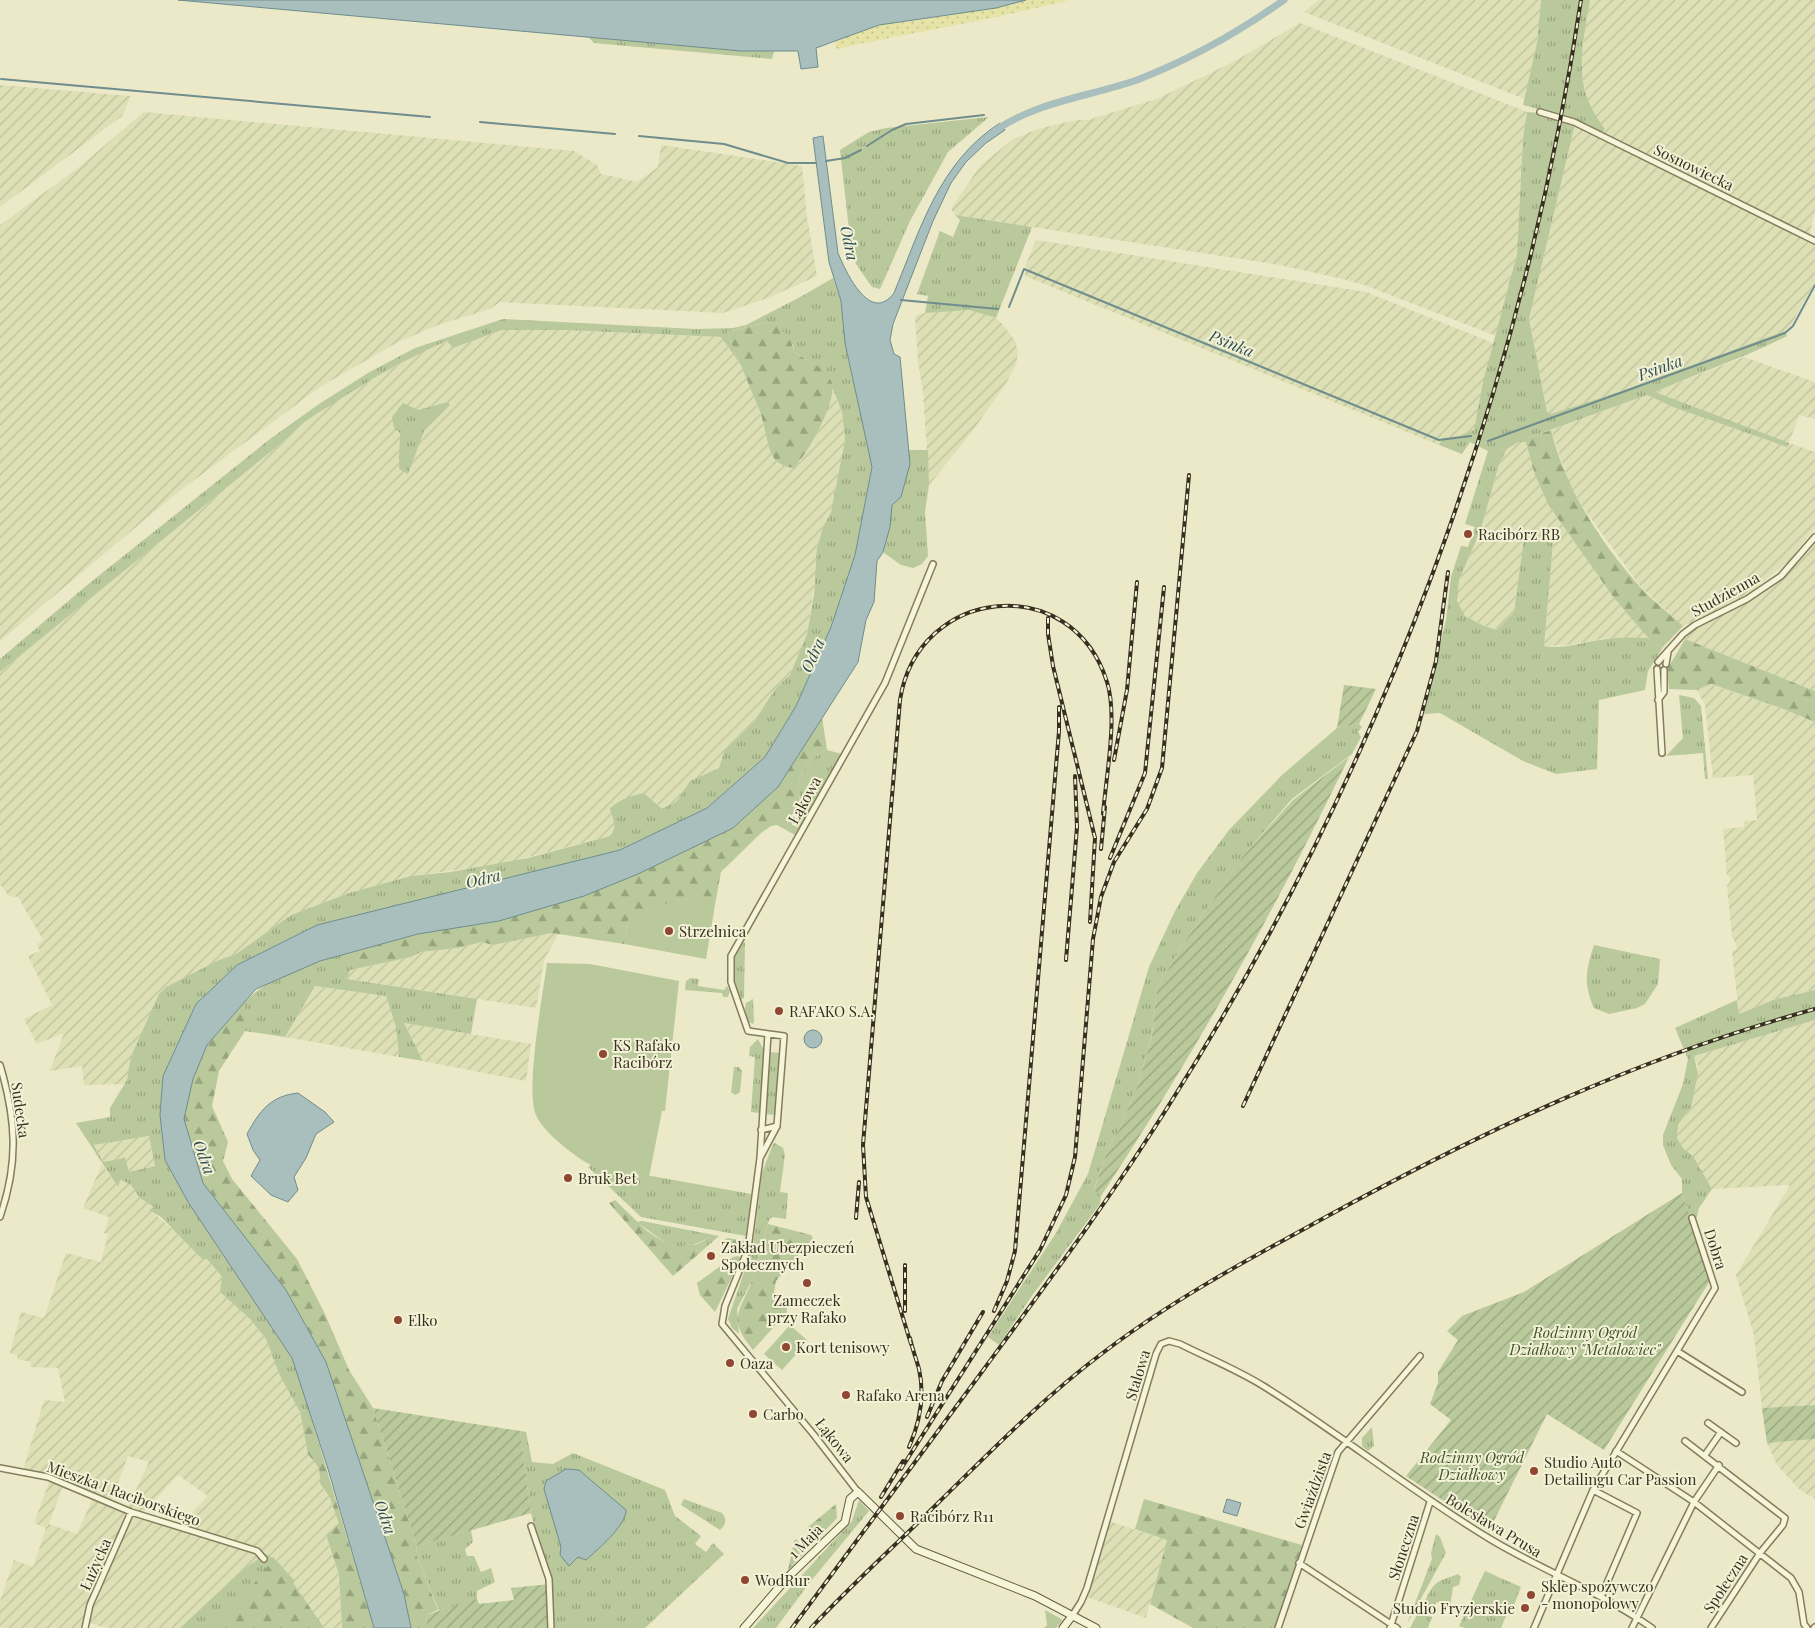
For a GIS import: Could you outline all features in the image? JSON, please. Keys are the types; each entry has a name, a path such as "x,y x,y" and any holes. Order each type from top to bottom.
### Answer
{"street":[{"name":"Sosnowiecka","path":"1540,112 1561,117 1815,241"},
{"name":"Studzienna","path":"1658,662 1683,634 1695,625 1747,599 1781,576 1815,537"},
{"name":"Łąkowa","path":"760,1158 777,1126 784,1036 748,1031 731,982 731,956 885,683 933,564"},
{"path":"1666,664 1668,652"},
{"path":"1657,669 1662,753"},
{"path":"1658,700 1664,692 1664,670"},
{"name":"Łąkowa","path":"768,1034 760,1158 748,1249 725,1306 722,1324 814,1434 858,1492 916,1548 925,1554 1035,1596 1096,1628"},
{"name":"Sudecka","path":"0,1064 8,1091 14,1132 13,1167 2,1202 0,1217"},
{"path":"761,1130 777,1126"},
{"path":"761,1130 771,1137"},
{"name":"Dobra","path":"1677,1351 1715,1288 1692,1218"},
{"name":"Stalowa","path":"1072,1616 1084,1597 1146,1386 1158,1348 1162,1342 1172,1341 1180,1344 1264,1386 1345,1442"},
{"path":"1534,1628 1593,1490 1677,1351 1742,1392"},
{"name":"Gwiaździsta","path":"1278,1628 1334,1461 1345,1442 1420,1356"},
{"path":"1708,1423 1736,1442"},
{"path":"1705,1455 1721,1432"},
{"path":"1632,1628 1694,1502 1719,1465 1685,1441"},
{"name":"Bolesława Prusa","path":"1345,1442 1430,1502 1491,1540 1557,1576 1601,1596 1652,1628"},
{"path":"1616,1451 1694,1502 1794,1582 1806,1628"},
{"name":"Społeczna","path":"1711,1628 1760,1553 1783,1525 1784,1515 1719,1465"},
{"name":"Mieszka I Raciborskiego","path":"0,1468 48,1477 131,1512 257,1551 264,1558"},
{"path":"1593,1490 1637,1513 1601,1596"},
{"name":"1 Maja","path":"744,1628 788,1577 845,1522 850,1499 858,1492"},
{"name":"Słoneczna","path":"1391,1626 1430,1502"},
{"name":"Łużycka","path":"85,1628 90,1605 131,1512"},
{"path":"531,1526 550,1579 551,1628"},
{"path":"1299,1564 1391,1626 1397,1628"},
{"path":"1063,1628 1072,1616"}],"green space":[{"path":"552,0 779,32 772,59 594,43"},
{"path":"1319,0 1541,0 1537,43 1525,99 1304,12"},
{"path":"1541,0 1590,0 1582,52 1583,82 1594,113 1605,129 1603,132 1558,114 1523,105 1537,43"},
{"path":"1589,0 1815,0 1815,211 1809,236 1603,132 1605,129 1591,112 1580,68"},
{"path":"1300,23 1527,112 1523,138 1517,254 1496,336 1367,286 1343,279 1280,265 955,215 951,209 980,166 1012,140 1037,129 1077,120 1088,120 1159,98 1237,60"},
{"path":"0,85 131,96 122,116 0,207"},
{"path":"144,112 574,151 597,165 601,174 637,182 658,167 661,145 802,166 807,217 817,276 768,298 723,313 500,302 490,309 438,325 398,342 320,387 178,492 0,641 0,225 78,168"},
{"path":"1527,112 1540,113 1575,124 1529,319 1547,412 1551,414 1616,393 1785,331 1787,336 1655,392 1789,443 1787,447 1673,407 1647,395 1525,439 1526,442 1518,442 1507,449 1499,464 1481,529 1459,580 1457,601 1465,616 1484,626 1497,630 1514,612 1524,538 1553,543 1544,646 1565,646 1630,637 1648,638 1654,645 1663,647 1648,671 1645,690 1599,700 1597,769 1556,774 1523,761 1440,713 1424,714 1446,620 1451,577 1461,546 1468,547 1475,527 1465,524 1488,451 1470,442 1462,454 1439,445 1443,438 1459,436 1474,430 1483,382 1517,254 1523,138"},
{"path":"989,117 948,152 910,221 880,289 872,287 856,264 851,247 840,150 869,132 886,128"},
{"path":"1575,124 1815,244 1815,282 1791,325 1785,331 1616,393 1551,414 1547,412 1529,319"},
{"path":"955,215 1032,227 996,318 969,310 925,313 928,296 917,294 940,231 953,237 960,220"},
{"path":"1036,240 1366,292 1488,341 1493,344 1474,430 1459,436 1443,438 1439,445 1025,276 1026,264"},
{"path":"833,278 841,301 845,343 872,467 855,555 831,627 796,706 765,757 707,808 620,850 512,879 317,925 237,965 196,1004 163,1076 160,1115 165,1160 188,1202 292,1358 308,1407 300,1412 280,1376 266,1339 250,1319 220,1292 222,1277 207,1259 202,1259 161,1217 149,1210 154,1207 140,1198 131,1185 120,1179 118,1187 76,1123 110,1117 110,1108 127,1080 131,1056 159,994 166,987 219,960 236,954 291,915 349,893 411,876 450,872 528,858 610,836 614,829 614,822 610,808 618,802 644,793 662,809 677,801 690,781 719,768 725,749 753,723 776,688 790,675 807,634 814,594 817,549 823,527 831,512 845,440 842,412 828,377 819,367 794,352 793,345 769,322 727,332 741,365 721,337 566,330 502,330 453,348 447,341 388,370 310,418 0,672 0,659 86,586 270,439 319,404 368,373 415,348 503,319 696,329 733,328 746,325","holes":["149,1136 155,1166 129,1172 125,1158 103,1162 94,1145"]},
{"path":"969,310 996,318 1003,325 1015,341 1018,352 1016,365 1005,385 974,429 929,485 923,391 918,362 915,316 931,311"},
{"path":"769,322 786,334 794,352 826,372 832,383 833,391 820,428 799,462 793,468 784,466 775,460 769,448 761,414 727,332"},
{"path":"502,330 566,330 721,337 741,365 761,414 769,448 800,462 830,404 833,392 842,412 845,440 831,512 823,527 807,634 790,675 776,688 753,723 725,749 719,768 690,781 677,801 662,809 644,793 611,815 616,822 615,830 610,836 501,864 411,876 349,893 291,915 236,954 219,960 159,994 131,1056 131,1068 125,1084 84,1085 82,1066 50,1071 64,1033 37,1044 24,1019 52,1005 28,956 40,951 37,944 43,940 18,897 9,896 0,884 0,672 290,436 298,425 352,391 419,353 448,341 454,348"},
{"path":"1744,357 1815,382 1815,419 1799,415 1789,443 1815,452 1815,528 1790,560 1745,597 1683,626 1641,587 1582,506 1568,480 1551,430 1647,395 1673,407 1787,447 1654,392"},
{"path":"448,402 450,405 424,431 408,474 399,469 400,433 394,428 392,417 403,403 418,410"},
{"path":"1551,430 1565,473 1598,533 1640,587 1683,626 1663,647 1654,645 1614,598 1549,506 1535,475 1525,439"},
{"path":"1518,442 1526,442 1535,475 1549,506 1614,598 1648,638 1601,639 1569,645 1544,646 1553,543 1524,538 1514,612 1497,630 1484,626 1465,616 1457,601 1459,580 1481,529 1499,464 1507,449"},
{"path":"908,450 928,450 929,485 925,512 928,556 922,564 913,568 901,565 883,552 892,505 907,465"},
{"path":"1815,540 1815,691 1685,639 1696,627 1762,594 1786,575"},
{"path":"1685,639 1815,691 1815,722 1711,684 1697,690 1669,689 1667,670"},
{"path":"1710,684 1781,708 1815,722 1815,990 1773,1000 1739,1014 1732,951 1737,949 1732,937 1727,885 1730,882 1730,877 1727,875 1723,829 1744,827 1744,821 1757,820 1753,775 1713,778 1705,705 1697,690"},
{"path":"1344,685 1376,689 1359,724 1337,728"},
{"path":"1679,695 1694,698 1701,706 1708,779 1705,779 1703,753 1666,756 1683,738"},
{"path":"822,717 827,750 812,759 804,769 799,786 804,822 795,835 777,825 771,826 761,833 721,872 716,899 682,900 629,919 624,944 552,933 493,945 482,942 458,948 421,952 411,957 350,970 364,949 418,934 778,787"},
{"path":"1359,724 1362,727 1358,732 1361,737 1352,754 1292,799 1243,856 1185,941 1157,988 1152,1035 1138,1085 1122,1123 1107,1151 1094,1189 1101,1196 1100,1204 1031,1297 999,1345 988,1337 1056,1233 1088,1174 1149,967 1174,913 1197,873 1229,830 1282,775 1337,728"},
{"path":"827,750 842,754 804,822 799,795 800,781 804,769 812,759"},
{"path":"1349,757 1293,870 1232,981 1169,1089 1101,1196 1094,1190 1107,1151 1122,1123 1138,1085 1152,1036 1157,988 1185,941 1243,856 1293,800"},
{"name":"Strzelnica","path":"703,897 716,899 706,959 624,944 629,919 674,900"},
{"path":"559,933 544,960 536,1008 347,979 350,970 411,957 421,952 458,948 482,942 493,945"},
{"path":"741,942 745,943 744,998 740,1000 733,970 737,948"},
{"path":"1594,945 1660,959 1658,984 1645,1004 1637,1008 1609,1014 1594,1008 1588,992 1587,977"},
{"path":"364,949 350,970 347,979 477,999 471,1034 404,1023 423,1061 399,1057 396,1027 386,996 315,986 285,1037 245,1031 245,1002 269,983 300,968"},
{"name":"KS Rafako Racibórz","path":"547,963 590,964 679,981 665,1111 662,1111 649,1177 610,1171 589,1164 551,1135 536,1115 533,1103 534,1064"},
{"path":"691,978 699,979 698,986 724,990 727,986 730,991 728,997 723,997 722,993 685,990 686,981"},
{"path":"315,986 386,996 396,1027 399,1057 285,1037"},
{"path":"1815,990 1815,1020 1694,1056 1698,1074 1691,1107 1678,1125 1677,1138 1683,1148 1693,1156 1712,1189 1699,1208 1696,1220 1690,1217 1682,1193 1682,1179 1671,1165 1663,1145 1663,1135 1683,1084 1688,1059 1675,1028 1737,1000 1739,1014 1773,1000"},
{"path":"753,999 753,1024 747,1021 744,1013 746,1003"},
{"path":"245,1002 245,1031 219,1071 212,1106 228,1142 223,1161 232,1179 297,1259 325,1314 349,1370 373,1408 417,1546 416,1554 438,1610 426,1615 427,1628 411,1628 404,1594 326,1362 286,1290 203,1183 184,1119 193,1079 207,1045"},
{"path":"1815,1020 1815,1405 1762,1408 1754,1335 1736,1275 1790,1185 1712,1189 1693,1156 1683,1148 1677,1138 1678,1125 1691,1107 1698,1066 1694,1056"},
{"path":"404,1023 531,1044 526,1081 423,1061"},
{"path":"758,1039 764,1050 759,1113 751,1112 755,1057 749,1056 750,1047"},
{"path":"770,1052 781,1053 775,1115 764,1114"},
{"path":"734,1067 739,1067 742,1071 740,1092 735,1095 731,1092"},
{"path":"149,1136 155,1166 129,1172 103,1162 94,1145"},
{"path":"775,1143 783,1148 785,1155 780,1192 788,1193 786,1219 772,1217 769,1220 753,1278 737,1309 739,1334 732,1328 728,1319 753,1246 762,1173"},
{"path":"102,1164 117,1186 120,1179 131,1185 140,1198 155,1207 150,1210 207,1259 222,1278 220,1292 250,1319 266,1339 280,1376 299,1410 305,1438 319,1468 319,1476 324,1490 330,1498 339,1524 326,1536 339,1575 342,1628 324,1628 293,1584 294,1580 275,1559 180,1525 208,1496 178,1475 142,1514 128,1507 149,1462 128,1456 111,1501 48,1474 23,1470 44,1400 65,1402 58,1368 30,1367 31,1362 17,1359 18,1356 10,1353 21,1312 44,1318 66,1253 101,1262 108,1234 104,1233 109,1217 83,1208"},
{"path":"591,1165 751,1194 746,1236 641,1217 588,1167"},
{"name":"Rodzinny Ogród Działkowy \"Metalowiec\"","path":"1682,1193 1711,1279 1604,1450 1547,1414 1489,1531 1406,1476 1451,1420 1430,1404 1438,1383 1438,1372 1458,1340 1447,1331 1462,1316 1524,1292"},
{"path":"615,1200 647,1231 679,1252 685,1244 695,1245 710,1238 697,1249 695,1257 673,1276 609,1203"},
{"path":"642,1221 719,1236 695,1257 697,1249 709,1238 693,1245 685,1244 679,1253 637,1222"},
{"path":"768,1224 811,1235 813,1238 776,1281 774,1292 787,1306 787,1312 753,1350 740,1329 738,1314 755,1271"},
{"path":"728,1238 744,1241 746,1248 731,1255 720,1242"},
{"path":"738,1256 741,1258 715,1312 700,1295 697,1283 733,1257"},
{"name":"Kort tenisowy","path":"790,1325 808,1341 782,1370 764,1354"},
{"path":"1815,1405 1815,1439 1767,1443 1762,1408"},
{"path":"308,1407 374,1628 342,1628 339,1575 326,1535 339,1524 330,1498 320,1483 319,1468 308,1454 300,1412"},
{"path":"373,1408 520,1431 531,1513 417,1546"},
{"path":"1372,1427 1374,1446 1368,1451 1362,1446 1362,1438"},
{"path":"520,1431 526,1432 532,1462 553,1464 573,1453 665,1490 675,1516 701,1536 695,1544 706,1552 713,1543 724,1554 645,1628 549,1628 550,1584 531,1513"},
{"path":"1815,1439 1815,1499 1800,1490 1777,1465 1767,1443"},
{"path":"50,1480 63,1485 49,1524 77,1534 93,1498 141,1517 258,1554 257,1560 243,1569 180,1628 108,1628 85,1622 83,1628 0,1628 0,1601 14,1560 33,1567 46,1528 34,1523"},
{"path":"684,1499 722,1513 725,1520 724,1526 720,1530 681,1505"},
{"path":"1144,1499 1302,1545 1275,1628 1193,1628 1150,1604 1167,1540 1135,1529"},
{"path":"859,1500 869,1511 810,1582 776,1628 753,1628 852,1521"},
{"path":"836,1504 837,1518 788,1570 794,1541 796,1539 801,1544 808,1539 806,1535 810,1530 807,1528"},
{"path":"1109,1521 1167,1540 1146,1618 1087,1597"},
{"path":"471,1530 473,1542 465,1549 467,1556 474,1556 481,1572 491,1568 495,1582 477,1591 477,1601 439,1611 416,1554 417,1546"},
{"path":"1436,1534 1440,1537 1446,1553 1407,1624 1432,1559 1431,1553"},
{"path":"258,1550 275,1559 294,1580 294,1584 324,1628 180,1628 243,1569 257,1560"},
{"path":"268,1566 293,1584 324,1628 224,1628 221,1624"},
{"path":"1485,1571 1521,1587 1514,1605 1511,1604 1501,1628 1465,1628 1459,1626"},
{"path":"1458,1574 1461,1577 1459,1585 1453,1587 1450,1607 1437,1602 1431,1610 1426,1608 1425,1601 1435,1585 1441,1580"},
{"path":"550,1584 549,1628 427,1628 426,1615 477,1599 479,1604 514,1600 511,1588"},
{"path":"1045,1610 1063,1620 1056,1628 1044,1628 1047,1625"},
{"path":"1418,1613 1432,1617 1428,1628 1410,1628"}],"sand":[{"path":"829,0 1069,0 1012,14 836,49"}],"water":[{"path":"178,0 1026,0 996,8 879,25 816,48 818,67 801,69 798,51 741,51"},
{"path":"1000,123 1005,130 986,143 966,162 951,183 933,221 893,324 890,340 894,354 900,357 910,464 901,497 892,505 890,527 883,552 877,561 874,602 866,620 858,662 778,787 733,828 638,874 584,896 499,921 418,934 320,961 256,989 207,1045 193,1079 184,1119 203,1183 286,1290 326,1362 404,1594 411,1628 374,1628 328,1469 292,1358 188,1202 165,1160 160,1115 163,1076 196,1004 237,965 317,925 620,850 707,808 765,757 796,706 831,627 855,555 872,467 845,343 841,301 829,262 813,138 823,136 838,253 860,292 876,303 885,301 894,293 923,222 947,177 961,157 979,139"},
{"path":"813,1030 819,1033 822,1039 819,1045 813,1048 807,1045 804,1039 807,1033"},
{"path":"298,1093 325,1112 334,1122 316,1134 306,1158 294,1177 298,1190 288,1202 271,1195 251,1176 260,1160 253,1150 247,1134 262,1111 273,1101 280,1097"},
{"path":"566,1469 579,1470 626,1510 625,1516 617,1530 604,1544 586,1560 578,1557 569,1566 560,1555 561,1547 544,1489 546,1481"},
{"path":"1227,1499 1241,1503 1237,1516 1223,1512"}],"waterway":[{"path":"995,131 1011,121 1045,106 1119,86 1176,64 1231,34 1284,0"},
{"path":"1,79 430,117"},
{"path":"867,146 892,130 906,124 984,115"},
{"path":"480,122 615,134"},
{"path":"639,136 724,144 788,163 816,163"},
{"path":"826,161 845,158 861,150"},
{"name":"Psinka","path":"1009,307 1024,269 1439,440 1471,436"},
{"name":"Psinka","path":"1488,441 1785,333 1793,326 1815,285"},
{"name":"Psinka","path":"901,300 998,309"}],"railway":[{"path":"792,1628 1032,1304 1125,1172 1169,1105 1245,978 1315,847 1377,712 1432,574 1481,434 1522,291 1555,146 1581,0"},
{"path":"901,1469 1040,1250 1066,1195 1075,1157 1093,939 1101,897 1114,862 1147,809 1162,768 1189,475"},
{"path":"1243,1106 1417,731 1436,661 1448,572"},
{"path":"1114,760 1127,690 1137,582"},
{"path":"1110,858 1145,773 1164,587"},
{"path":"911,1344 866,1197 863,1145 900,700 913,662 935,633 964,615 997,606 1031,608 1062,622 1089,646 1107,682 1110,696 1110,746 1103,814"},
{"path":"1048,618 1048,634 1053,666 1095,838 1090,922"},
{"path":"994,1311 1007,1281 1015,1251 1059,731 1059,707"},
{"path":"1066,960 1077,827 1075,776"},
{"path":"1101,849 1105,807"},
{"path":"811,1628 858,1580 1060,1387 1130,1333 1211,1281 1384,1186 1503,1126 1624,1073 1749,1028 1815,1009"},
{"path":"856,1218 859,1182"},
{"path":"905,1265 905,1311"},
{"path":"927,1417 942,1381 983,1312"},
{"path":"909,1447 919,1418 922,1389 919,1369 910,1338"},
{"path":"881,1497 903,1461"}],"place":[{"name":"Racibórz RB","path":"1468,534"},
{"name":"Strzelnica","path":"669,931"},
{"name":"RAFAKO S.A.","path":"779,1011"},
{"name":"KS Rafako Racibórz","path":"603,1054"},
{"name":"Bruk Bet","path":"568,1178"},
{"name":"Zakład Ubezpieczeń Społecznych","path":"711,1256"},
{"name":"Zameczek przy Rafako","path":"807,1283"},
{"name":"Elko","path":"398,1320"},
{"name":"Kort tenisowy","path":"786,1347"},
{"name":"Oaza","path":"730,1363"},
{"name":"Rafako Arena","path":"846,1395"},
{"name":"Carbo","path":"753,1414"},
{"name":"Studio Auto Detailingu Car Passion","path":"1534,1471"},
{"name":"Racibórz R11","path":"900,1516"},
{"name":"WodRur","path":"745,1580"},
{"name":"Sklep spożywczo - monopolowy","path":"1531,1595"},
{"name":"Studio Fryzjerskie","path":"1525,1608"}],"water label":[{"name":"Odra","path":"850,243"},
{"name":"Odra","path":"812,655"},
{"name":"Odra","path":"483,878"},
{"name":"Odra","path":"205,1157"},
{"name":"Odra","path":"386,1517"}],"park label":[{"name":"Rodzinny Ogród Działkowy","path":"1472,1466"}]}
